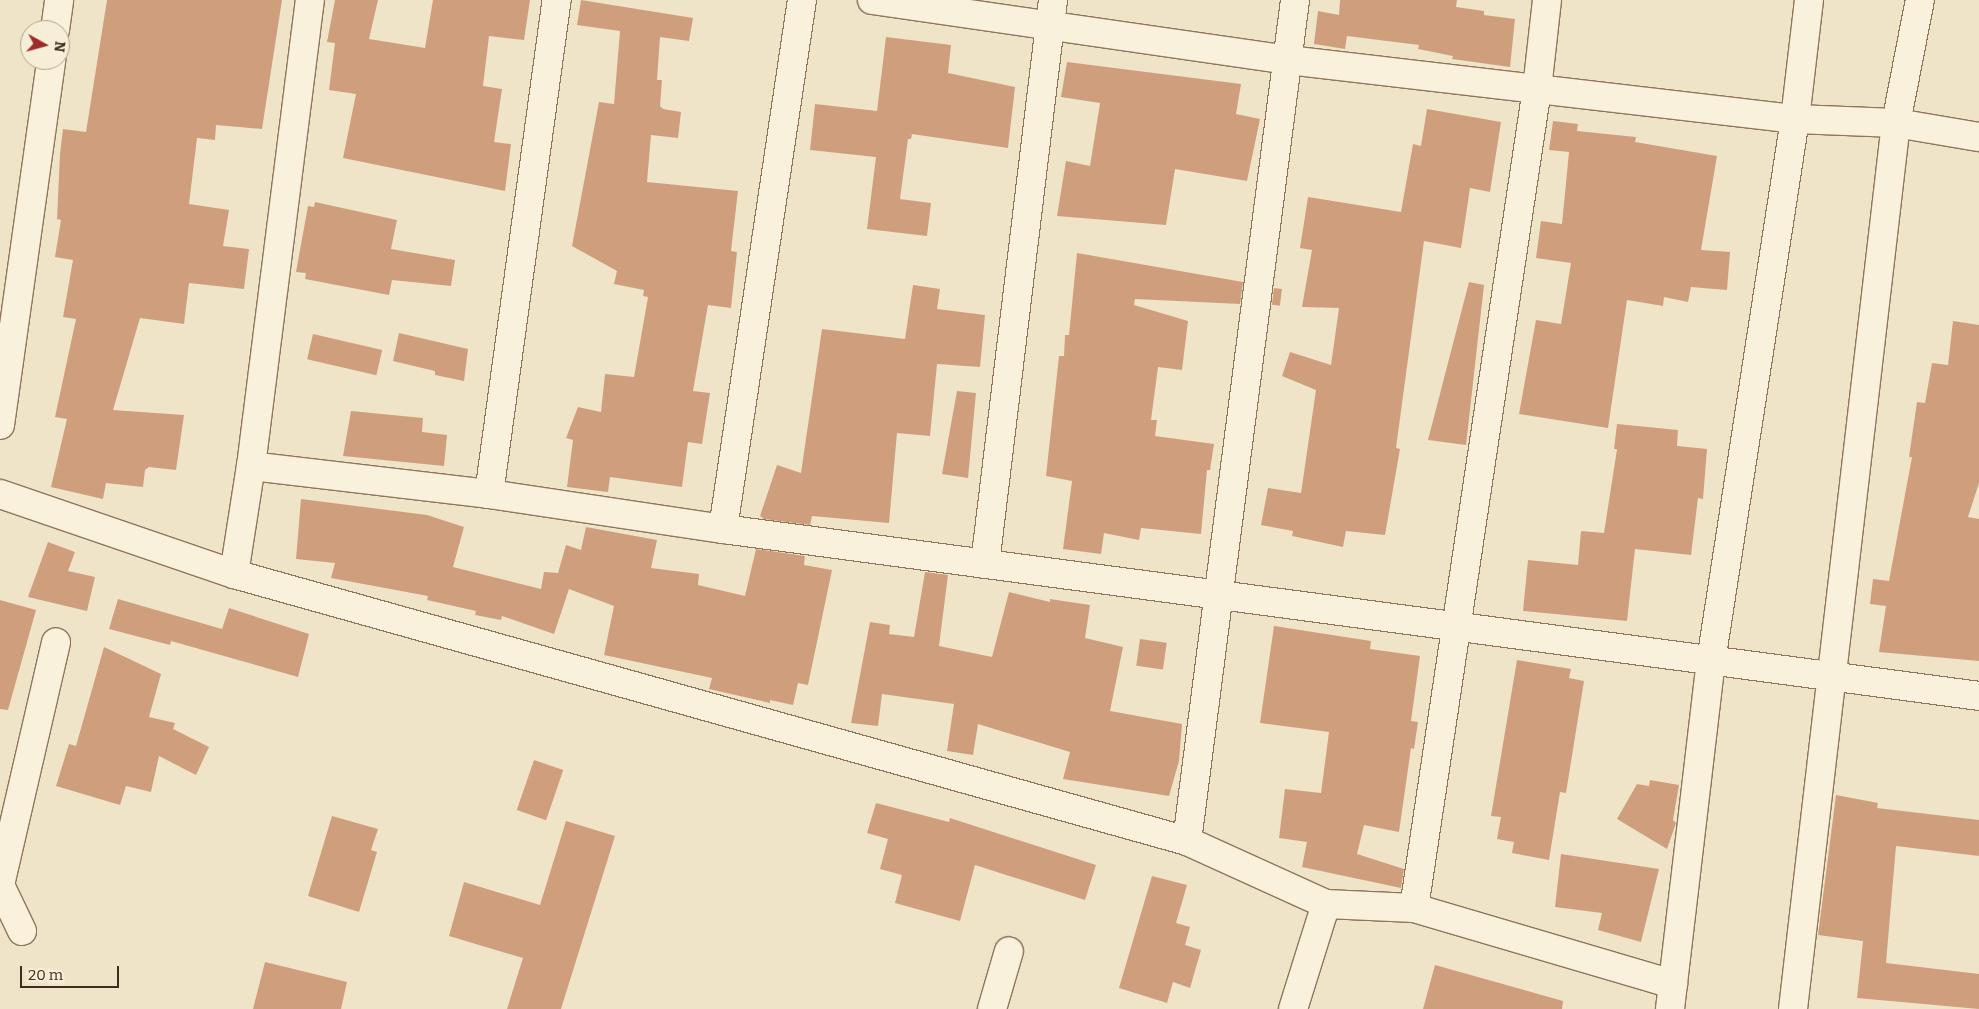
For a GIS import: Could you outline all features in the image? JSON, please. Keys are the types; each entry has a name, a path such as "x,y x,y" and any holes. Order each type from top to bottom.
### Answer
{"street":[{"path":"56,20 59,0"},
{"path":"234,574 251,466 310,0"},
{"path":"489,494 557,0"},
{"path":"723,529 802,0"},
{"path":"872,0 1050,28 1288,60 1795,119 1896,124 1979,137"},
{"path":"985,564 1053,0"},
{"path":"1187,841 1217,594 1295,0"},
{"path":"1414,908 1458,626 1537,89 1548,0"},
{"path":"0,494 234,574 1187,841 1326,904 1414,908 1671,997 1711,661 1795,119 1809,0"},
{"path":"1793,1009 1830,678 1896,124 1920,0"},
{"path":"0,425 50,70"},
{"path":"251,466 489,494 723,529 1458,626 1830,678 1979,696"},
{"path":"22,930 0,885 56,642"},
{"path":"1293,1009 1326,904"},
{"path":"992,1009 1009,951"}],"building":[{"path":"107,0 282,0 262,129 216,125 215,140 197,138 189,204 229,210 223,246 249,249 244,289 189,283 184,324 140,318 113,410 184,415 176,470 149,467 145,470 143,487 106,483 103,499 51,487 67,419 55,417 76,319 63,317 73,260 55,257 61,220 57,219 60,154 63,129 86,132"},
{"path":"335,0 378,0 369,39 425,48 433,0 530,0 524,40 489,36 483,86 502,89 494,142 511,144 505,191 343,158 356,94 329,90 335,43 327,42"},
{"path":"581,0 693,18 689,41 660,37 657,80 662,80 660,106 663,109 681,112 678,138 651,135 647,182 738,191 731,251 737,252 731,308 708,305 693,391 710,393 702,444 688,442 682,487 610,477 608,492 567,487 573,440 566,438 578,407 601,412 605,374 634,377 648,297 643,296 644,290 614,284 617,271 572,246 599,102 614,104 620,31 577,25"},
{"path":"1340,0 1457,0 1456,7 1484,11 1484,15 1515,19 1510,67 1452,59 1453,56 1418,49 1419,45 1347,36 1345,49 1314,44 1318,11 1339,15"},
{"path":"886,37 951,45 948,73 1015,87 1008,148 912,134 911,139 908,139 900,199 931,203 927,236 867,229 876,157 810,150 815,104 877,111"},
{"path":"1067,62 1241,84 1236,114 1260,119 1247,181 1175,169 1166,225 1057,216 1066,161 1090,166 1100,103 1061,97"},
{"path":"1427,109 1501,122 1490,192 1470,188 1461,248 1424,241 1396,448 1400,449 1385,535 1346,531 1343,547 1292,536 1293,531 1261,525 1268,488 1301,493 1316,390 1282,376 1290,352 1331,365 1339,308 1302,307 1312,250 1300,248 1308,197 1401,212 1413,144 1421,146"},
{"path":"1553,121 1578,124 1577,131 1636,137 1635,142 1717,156 1701,250 1730,252 1727,290 1691,287 1688,302 1664,297 1663,306 1627,300 1608,428 1519,414 1536,320 1561,324 1571,263 1536,258 1541,221 1562,224 1569,152 1549,150"},
{"path":"315,202 397,220 391,249 455,260 451,286 392,280 389,295 305,279 306,273 296,272 308,206 314,207"},
{"path":"1077,253 1243,282 1240,304 1135,299 1134,305 1188,321 1182,370 1158,367 1151,420 1157,420 1155,436 1214,444 1210,470 1207,470 1201,534 1141,528 1139,540 1104,533 1101,554 1063,549 1072,481 1046,476 1059,356 1064,356 1065,335 1069,335"},
{"path":"1469,282 1484,285 1466,445 1428,440"},
{"path":"913,285 940,289 937,309 985,315 980,367 937,364 930,436 897,433 889,523 812,516 810,525 764,519 760,516 777,465 801,473 822,329 905,339"},
{"path":"1274,288 1282,289 1280,306 1272,305"},
{"path":"1953,321 1979,325 1979,483 1968,517 1979,519 1979,661 1879,652 1886,606 1870,604 1873,579 1889,581 1912,457 1909,457 1917,402 1925,403 1932,363 1948,365"},
{"path":"399,333 468,349 464,381 435,375 435,371 393,361"},
{"path":"313,334 382,350 376,375 307,359"},
{"path":"957,391 976,393 968,478 942,474"},
{"path":"351,411 423,418 422,432 447,435 444,466 343,456"},
{"path":"1617,424 1678,430 1677,446 1707,449 1703,499 1698,498 1691,555 1635,549 1627,621 1523,611 1528,560 1578,565 1581,531 1604,533 1617,449 1614,449"},
{"path":"301,499 427,515 464,527 453,567 541,589 544,572 558,573 566,545 581,550 586,527 657,540 651,568 699,574 698,585 745,596 756,549 805,556 804,565 832,570 808,685 798,683 793,705 770,700 770,703 709,689 712,678 604,655 614,606 569,589 554,634 502,616 501,620 475,615 476,611 427,600 428,596 331,578 335,563 296,559"},
{"path":"48,542 75,552 68,571 95,577 87,611 28,597"},
{"path":"925,572 948,575 939,646 992,657 1009,592 1050,602 1050,599 1090,605 1085,638 1123,647 1110,711 1182,724 1179,761 1169,796 1063,779 1070,752 978,724 973,755 947,751 954,704 882,694 878,726 851,723 870,622 890,625 889,634 914,637"},
{"path":"118,599 222,629 229,608 309,634 298,677 171,641 170,645 109,629"},
{"path":"0,600 36,610 8,710 0,709"},
{"path":"1274,626 1371,641 1370,649 1420,656 1411,721 1418,722 1414,749 1411,748 1399,832 1364,825 1357,854 1404,869 1401,888 1302,867 1307,842 1279,838 1285,789 1321,793 1329,732 1260,723"},
{"path":"1140,639 1167,643 1163,669 1136,666"},
{"path":"104,647 161,674 149,717 175,723 173,729 209,747 196,775 159,756 151,792 126,786 120,805 56,786 69,744 76,746"},
{"path":"1517,660 1571,669 1569,678 1584,681 1566,793 1560,792 1549,860 1512,853 1514,842 1497,839 1501,817 1491,816"},
{"path":"534,760 563,770 546,820 517,810"},
{"path":"1650,780 1679,785 1673,820 1676,823 1667,849 1617,819 1637,784 1649,786"},
{"path":"1836,795 1878,803 1877,808 1979,820 1979,856 1896,846 1886,963 1979,974 1979,1009 1857,998 1863,941 1818,935"},
{"path":"876,803 949,822 950,818 1096,865 1085,900 975,865 960,921 895,903 902,875 880,869 888,839 867,833"},
{"path":"332,816 378,829 371,850 377,852 359,912 308,896"},
{"path":"566,821 615,836 561,1009 507,1009 523,958 449,936 464,882 540,905"},
{"path":"1561,854 1659,869 1641,942 1598,930 1602,913 1555,907"},
{"path":"1152,876 1187,885 1176,923 1190,927 1185,945 1201,950 1190,988 1173,982 1167,1003 1119,988"},
{"path":"265,962 347,982 341,1009 253,1009"},
{"path":"1435,965 1563,1001 1562,1009 1423,1009"}]}
